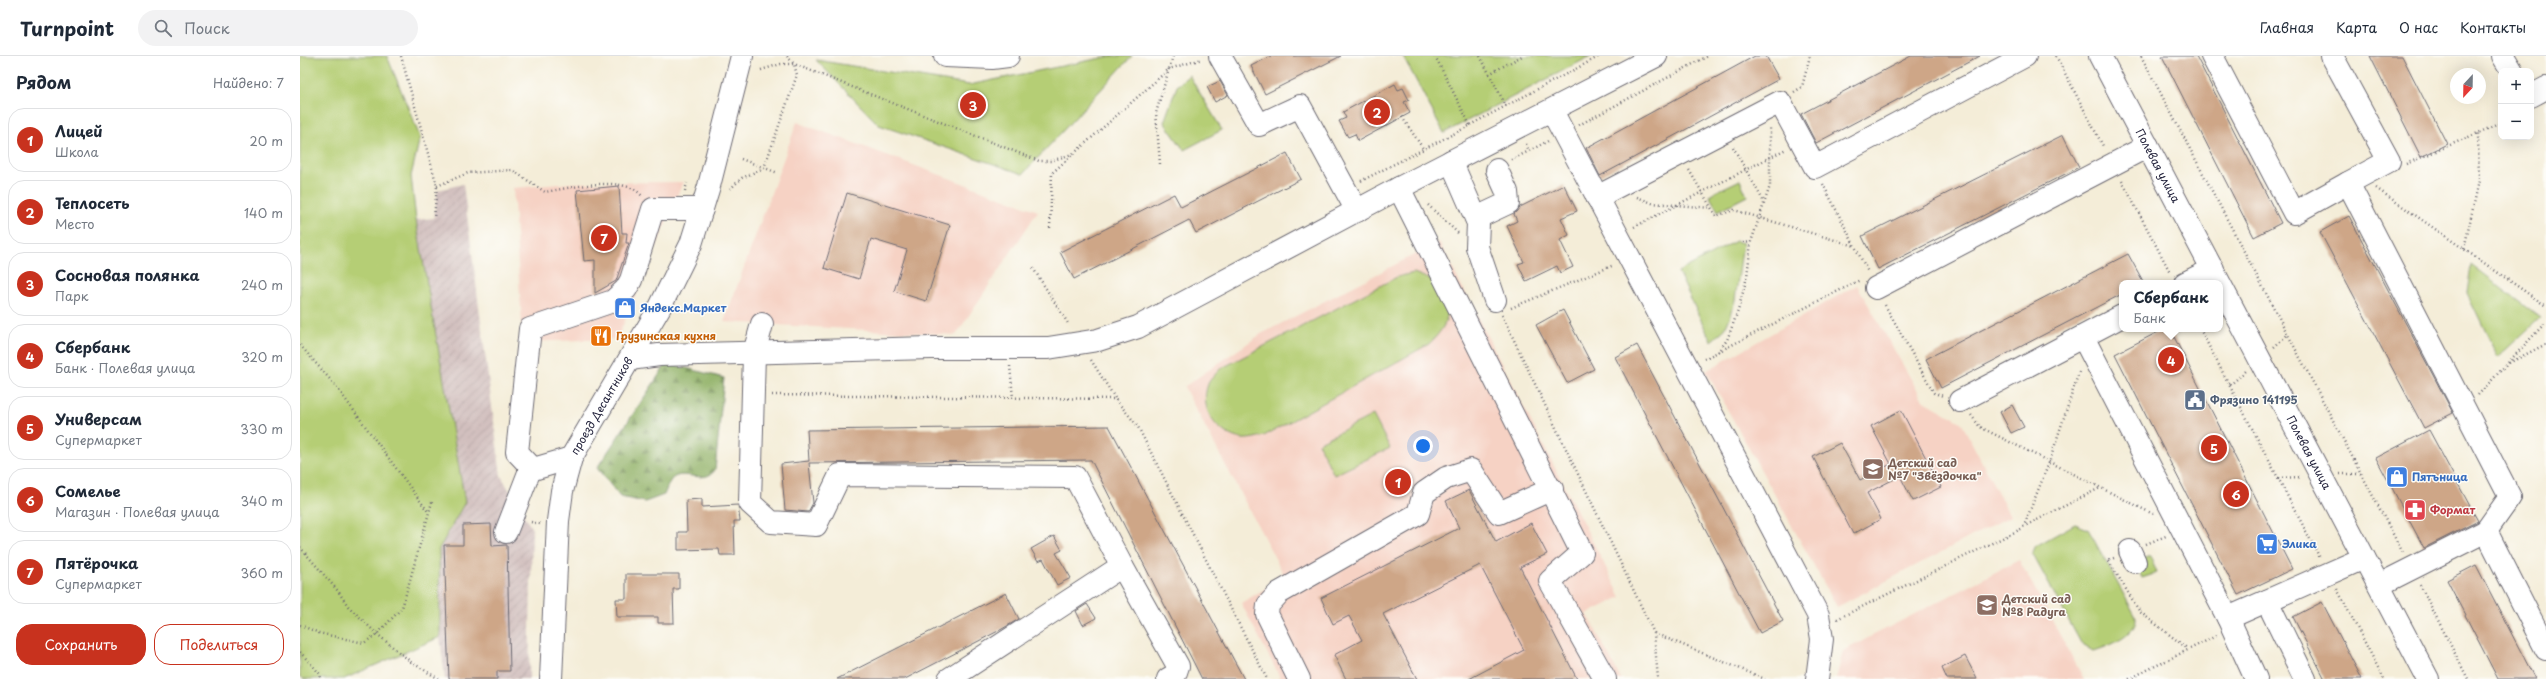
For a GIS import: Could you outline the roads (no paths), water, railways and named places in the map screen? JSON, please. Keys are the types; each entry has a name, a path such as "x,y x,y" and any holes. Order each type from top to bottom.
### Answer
{"street":[{"name":"проезд Десантников","path":"551,679 558,528 562,491 571,458 660,307 691,244 727,121 742,56"},
{"path":"945,56 992,58 1008,56"},
{"path":"630,359 659,355 754,353 917,340 1008,348 1054,347 1098,340 1138,327 1357,211 1401,193 1451,161 1552,111 1656,56"},
{"path":"1597,197 1780,102 1815,168 2025,56"},
{"name":"Полевая улица","path":"2100,56 2219,280"},
{"path":"2212,56 2294,213 2390,161 2332,56"},
{"path":"2504,56 2510,68"},
{"path":"1212,57 1259,125 1300,106 1357,211"},
{"path":"2534,94 2546,88"},
{"path":"1552,111 1818,615 1822,639 1817,679"},
{"path":"1485,144 1518,199"},
{"path":"1869,283 2148,146"},
{"path":"1451,161 1478,223 1477,247 1498,306"},
{"path":"1476,218 1508,203 1507,192 1497,170"},
{"path":"2354,180 2465,409 2510,497 2486,531 2379,585"},
{"path":"1401,193 1552,489 1582,553 1550,581 1605,679"},
{"path":"534,470 517,452 530,329 613,301 626,289 631,280 653,209 702,209"},
{"path":"2191,280 2213,269"},
{"name":"Полевая улица","path":"2223,288 2428,679"},
{"path":"1960,401 2119,318"},
{"path":"762,324 754,353 750,503 771,522 816,525 840,475 1075,476 1122,566 1178,666 1175,675 1168,679"},
{"path":"2083,337 2228,618 2256,679"},
{"path":"506,532 530,470 571,458"},
{"path":"1299,679 1267,614 1268,605 1279,593 1418,514 1424,493 1446,478 1471,470 1499,513 1552,489"},
{"path":"2486,531 2546,648"},
{"path":"2228,618 2364,558"},
{"path":"949,679 1122,566"},
{"path":"2267,601 2305,679"}],"place":[{"name":"Сосновая полянка","path":"973,105"},
{"name":"Теплосеть","path":"1377,112"},
{"name":"Пятёрочка","path":"604,238"},
{"name":"Яндекс.Маркет","path":"625,308"},
{"name":"Грузинская кухня","path":"601,336"},
{"name":"Сбербанк","path":"2171,360"},
{"name":"Фрязино 141195","path":"2195,400"},
{"name":"Универсам","path":"2214,448"},
{"name":"Детский сад №7 \"Звёздочка\"","path":"1873,469"},
{"name":"Пятъница","path":"2397,477"},
{"name":"Лицей","path":"1398,482"},
{"name":"Сомелье","path":"2236,494"},
{"name":"Формат","path":"2415,510"},
{"name":"Элика","path":"2267,544"},
{"name":"Детский сад №8 Радуга","path":"1987,605"}]}
